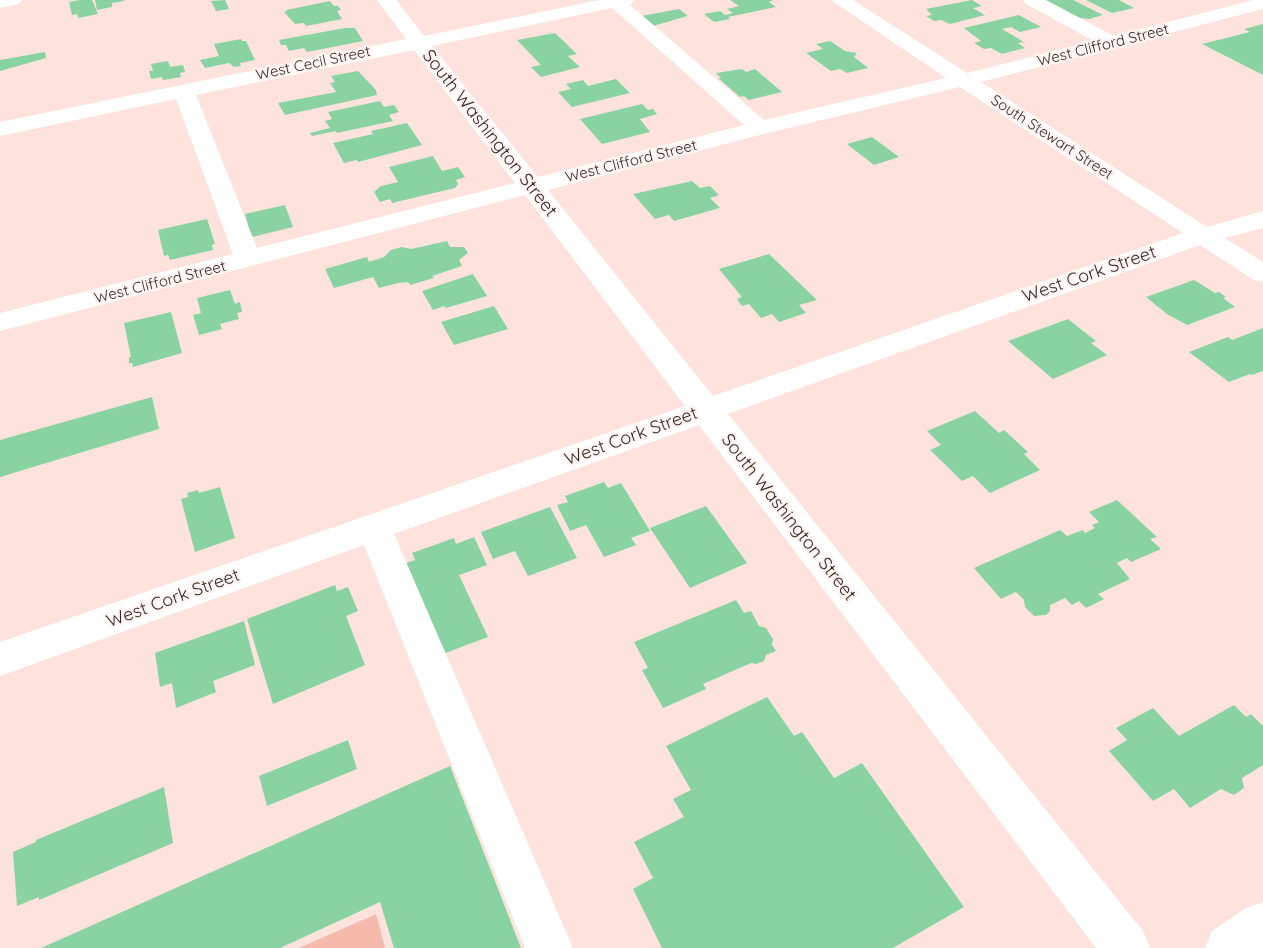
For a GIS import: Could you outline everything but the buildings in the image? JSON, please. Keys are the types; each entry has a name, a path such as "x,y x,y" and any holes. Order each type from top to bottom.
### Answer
{"street":[{"path":"0,2 13,0"},
{"name":"South Washington Street","path":"386,0 1126,948"},
{"name":"South Stewart Street","path":"840,0 1263,274"},
{"path":"1032,0 1113,44"},
{"path":"621,1 760,128"},
{"name":"West Cecil Street","path":"0,129 621,1"},
{"name":"West Clifford Street","path":"0,322 760,128 1113,44 1263,3"},
{"path":"183,91 248,260"},
{"name":"West Cork Street","path":"0,659 1203,234 1238,228 1263,219"},
{"path":"374,527 549,948"},
{"path":"1228,948 1263,925"}],"shaded area":[{"path":"376,914 385,948 299,948"}]}
